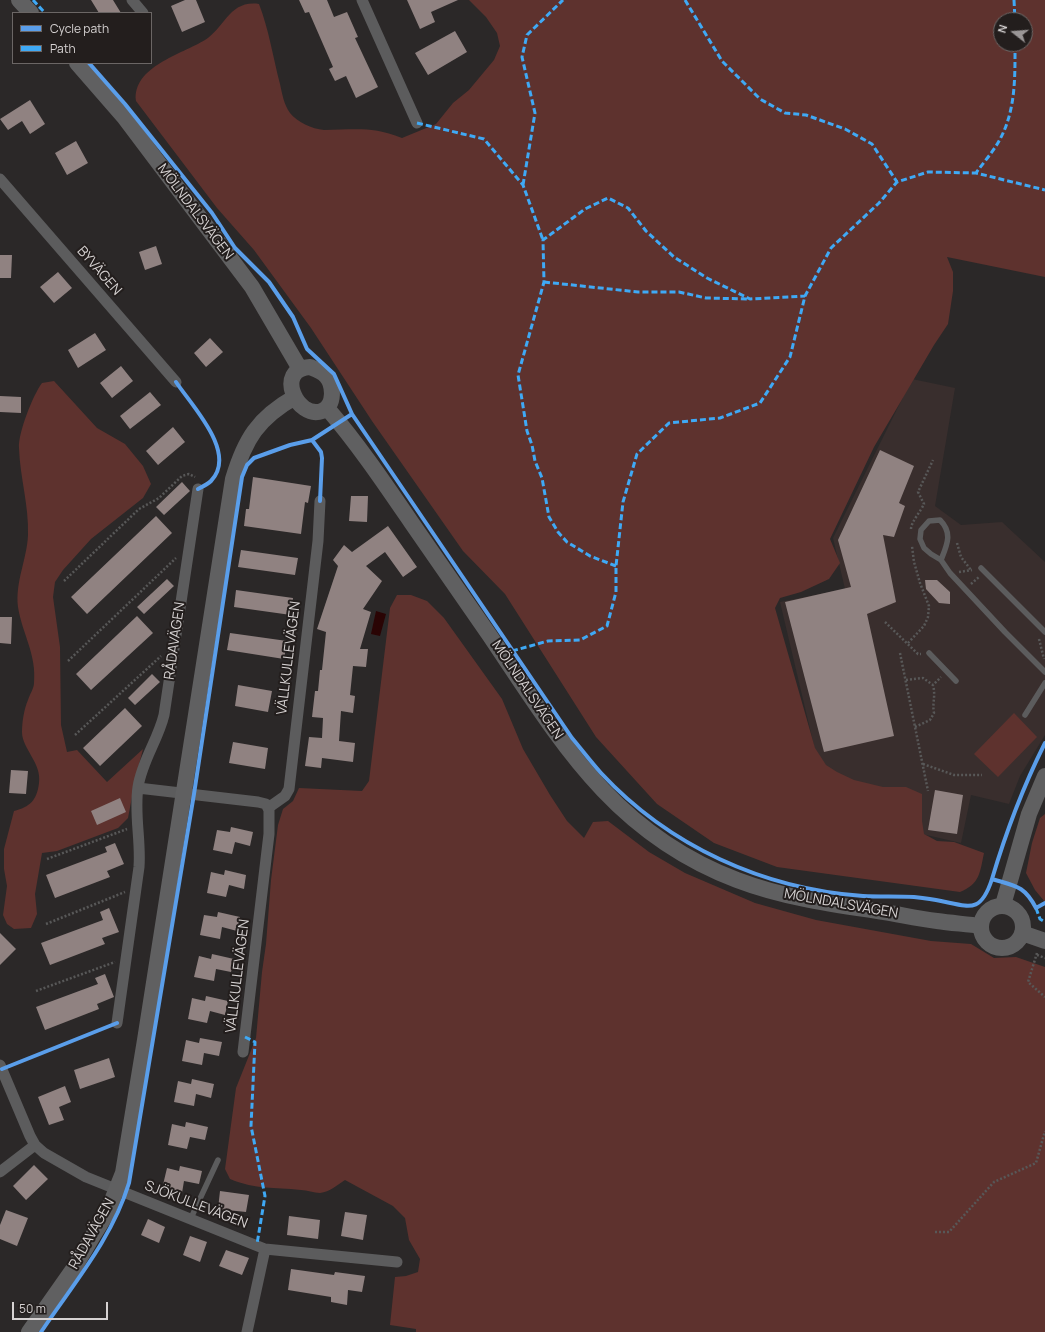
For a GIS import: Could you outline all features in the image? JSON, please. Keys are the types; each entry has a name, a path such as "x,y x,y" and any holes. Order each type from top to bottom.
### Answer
{"street":[{"path":"19,0 30,12"},
{"path":"132,0 142,12"},
{"path":"362,0 417,124"},
{"name":"MÖLNDALSVÄGEN","path":"78,64 124,117 252,288 300,369"},
{"name":"BYVÄGEN","path":"0,179 176,382"},
{"path":"310,368 326,376 332,392 327,408 319,412 313,411 302,406 295,397 292,390 292,381 300,369 310,368"},
{"name":"RÅDAVÄGEN","path":"29,1332 86,1248 107,1213 123,1173 129,1144 233,478 243,451 258,425 269,414 295,397"},
{"name":"MÖLNDALSVÄGEN","path":"327,408 352,438 556,734 599,787 625,813 666,845 695,862 738,881 773,892 852,908 936,921 981,926"},
{"name":"RÅDAVÄGEN","path":"117,1023 139,867 140,850 136,808 138,788 142,769 161,729 164,715 198,489"},
{"name":"VÄLLKULLEVÄGEN","path":"243,1052 269,834 268,808 285,796 289,790 317,548 320,501"},
{"path":"1003,905 1029,814 1045,776"},
{"path":"138,788 258,802 266,804 268,808"},
{"path":"1003,905 1013,908 1020,915 1023,924 1022,933 1018,940 1012,946 1000,948 992,946 986,941 982,934 981,926 983,917 990,909 1003,905"},
{"path":"1022,933 1045,940"},
{"path":"0,1065 35,1145 0,1172"},
{"name":"SJÖKULLEVÄGEN","path":"35,1145 56,1161 116,1190 191,1218 265,1249 397,1262"},
{"path":"247,1332 265,1249"}],"lane":[{"path":"941,560 949,541 948,532 940,520 929,521 921,530 920,539 924,548 941,560 950,573 1045,672"},
{"path":"978,569 1045,632"},
{"path":"929,653 956,681"},
{"path":"1025,715 1045,683"},
{"path":"191,1218 218,1160"}],"path":[{"path":"64,581 139,509 159,498 182,476 189,474 196,478 198,489"},
{"path":"68,661 182,553"},
{"path":"950,573 978,569"},
{"path":"967,589 980,575"},
{"path":"885,622 918,654 929,653"},
{"path":"75,735 167,651"},
{"path":"900,653 928,791"},
{"path":"933,685 947,672"},
{"path":"906,680 923,678 933,685 936,695 933,707 934,713 930,720 915,727"},
{"path":"923,764 954,775 982,775"},
{"path":"47,859 132,828"},
{"path":"46,924 131,889"},
{"path":"1045,958 1037,955 1028,982 1045,997"},
{"path":"36,991 121,959"},
{"path":"935,1232 949,1232 994,1182 1036,1163 1045,1131"}],"shaded area":[{"path":"469,0 1045,0 1045,277 947,257 953,272 953,291 948,324 874,447 830,539 840,563 829,579 801,592 780,598 775,608 815,748 826,765 854,780 883,787 906,787 922,794 922,821 924,834 937,841 954,842 984,853 978,877 967,889 960,892 777,867 714,843 657,804 596,737 505,594 463,551 372,421 311,328 254,250 217,208 136,101 137,89 142,79 150,70 172,56 212,35 234,10 249,4 259,4 286,106 293,116 305,124 319,129 372,130 402,138 436,124 453,103 469,90 494,60 500,46 497,33 486,17"},
{"path":"912,379 955,388 935,506 961,525 1002,522 1045,562 1045,735 1020,776 1009,804 971,795 961,843 922,834 828,783 815,750 780,602 845,589 833,538"},
{"path":"54,381 97,428 125,444 143,466 151,484 143,498 91,539 63,570 55,582 53,597 60,647 61,725 67,752 77,750 107,782 143,749 128,818 118,828 57,851 42,853 35,894 37,914 31,928 14,929 7,924 3,915 7,886 4,869 4,849 14,811 32,802 39,783 38,769 25,744 22,732 24,711 34,685 34,673 31,654 18,607 18,589 26,553 28,535 19,441 27,414 38,389 42,383"},
{"path":"397,595 411,595 427,601 444,618 502,699 523,749 550,795 567,821 584,838 593,822 608,821 649,852 685,873 755,903 816,920 931,941 971,944 994,958 1016,957 1045,967 1045,1332 416,1332 416,1329 390,1325 395,1277 406,1276 418,1272 420,1259 409,1240 405,1218 393,1206 345,1180 330,1190 315,1193 303,1190 257,1187 230,1179 225,1169 236,1088 256,1038 271,880 278,825 283,809 293,801 299,788 362,791 369,781 390,608"},
{"path":"376,611 386,614 380,636 371,634"},
{"path":"1014,713 1037,737 998,777 974,754"},
{"path":"1045,814 1045,902 1035,890 1026,873 1032,843 1040,818"}],"building":[{"path":"91,0 113,0 120,12 98,12"},
{"path":"185,0 196,0 205,22 182,32 171,6"},
{"path":"299,0 327,0 334,17 347,12 358,37 355,38 378,87 356,98 346,76 335,81 329,69 333,67 309,12 305,13"},
{"path":"407,0 458,0 431,12 435,22 420,29"},
{"path":"455,31 467,52 428,75 415,53"},
{"path":"30,100 45,124 30,134 22,121 8,130 0,119"},
{"path":"76,141 88,163 67,175 55,153"},
{"path":"156,246 162,264 145,270 139,252"},
{"path":"0,255 12,255 11,278 0,278"},
{"path":"58,272 72,288 54,303 40,287"},
{"path":"95,333 106,350 78,368 68,350"},
{"path":"210,338 223,352 206,367 194,353"},
{"path":"121,366 133,381 112,398 100,383"},
{"path":"150,392 161,405 130,429 120,416"},
{"path":"0,396 21,397 21,413 0,412"},
{"path":"173,427 185,442 158,465 146,451"},
{"path":"880,450 914,466 899,503 905,506 894,537 883,535 896,602 867,614 894,736 824,752 785,602 851,587 838,540"},
{"path":"253,477 311,486 308,503 305,502 301,534 244,526 246,509 249,509"},
{"path":"182,482 190,491 164,515 156,507"},
{"path":"351,496 368,496 367,522 349,521"},
{"path":"156,516 172,533 87,614 71,597"},
{"path":"388,526 417,567 403,577 385,552 366,566 382,581 363,609 371,612 360,649 368,649 366,667 353,666 350,695 355,696 353,713 341,711 339,741 355,743 353,762 322,758 321,768 305,766 309,737 322,738 323,718 312,717 315,691 318,691 320,670 322,670 326,632 317,629 338,566 333,560 344,545 352,552"},
{"path":"241,550 298,558 295,575 238,567"},
{"path":"167,579 174,586 144,614 137,607"},
{"path":"925,580 937,580 950,592 950,604 939,603 926,589"},
{"path":"236,590 293,598 291,615 234,607"},
{"path":"137,616 153,633 91,690 76,674"},
{"path":"0,617 12,617 11,644 0,643"},
{"path":"230,633 287,641 284,659 227,650"},
{"path":"152,674 160,682 135,705 128,698"},
{"path":"238,685 272,691 268,712 235,706"},
{"path":"125,708 142,726 100,766 83,748"},
{"path":"233,742 268,748 265,769 229,763"},
{"path":"11,770 28,771 26,794 9,793"},
{"path":"935,790 963,795 957,834 928,830"},
{"path":"120,798 126,812 97,825 91,811"},
{"path":"231,827 253,832 250,846 235,842 232,854 213,850 217,830 230,832"},
{"path":"115,843 124,864 107,871 110,877 55,898 46,875 107,852 105,847"},
{"path":"225,870 246,875 244,889 229,885 226,897 207,893 211,872 224,875"},
{"path":"109,908 119,932 102,938 105,944 50,965 41,943 103,920 100,912"},
{"path":"218,912 240,917 237,931 222,927 220,939 200,935 204,915 217,917"},
{"path":"0,933 16,949 0,965"},
{"path":"212,954 234,959 231,972 216,969 214,981 194,977 199,956 211,959"},
{"path":"105,974 114,997 97,1004 99,1009 45,1030 36,1007 98,984 95,978"},
{"path":"206,996 228,1001 225,1015 210,1011 207,1023 188,1019 192,998 205,1001"},
{"path":"200,1038 222,1042 219,1056 204,1053 202,1065 182,1061 186,1040 199,1043"},
{"path":"109,1058 115,1077 80,1089 74,1070"},
{"path":"192,1079 214,1084 211,1098 196,1094 194,1106 174,1102 178,1081 191,1084"},
{"path":"65,1086 71,1102 59,1107 64,1120 49,1125 38,1097"},
{"path":"186,1122 208,1127 205,1140 190,1137 187,1149 168,1145 172,1124 185,1127"},
{"path":"34,1165 48,1179 26,1200 13,1186"},
{"path":"180,1166 202,1171 199,1184 184,1181 182,1193 162,1189 167,1168 179,1171"},
{"path":"220,1191 249,1195 246,1212 218,1209"},
{"path":"6,1210 28,1218 17,1246 0,1239 0,1225"},
{"path":"345,1212 367,1215 363,1240 341,1236"},
{"path":"289,1216 320,1220 318,1239 287,1235"},
{"path":"148,1219 165,1227 159,1243 141,1235"},
{"path":"190,1236 207,1242 200,1262 183,1255"},
{"path":"226,1250 249,1258 242,1275 219,1266"},
{"path":"291,1269 334,1275 335,1272 365,1276 362,1292 348,1290 347,1305 331,1302 331,1297 288,1290"}],"marked path":[{"path":"33,0 44,12"},
{"path":"523,185 535,113 522,57 527,35 563,0"},
{"path":"685,0 722,61 760,99 785,113 806,115 845,129 872,144 897,182 928,172 976,173"},
{"path":"1014,0 1015,12"},
{"path":"1015,52 1012,106 1009,118 1005,130 997,145 976,173 1045,190"},
{"path":"417,123 484,139 523,185 543,240"},
{"path":"512,651 548,641 580,640 607,626 616,592 616,566 623,502 637,454 669,423 720,418 760,403 790,357 805,296 831,248 879,203 897,182"},
{"path":"616,566 590,556 567,542 558,532 549,517 542,478 535,461 532,445 527,431 518,375 544,282 543,240 585,209 608,198 628,208 646,231 674,257 707,278 750,299 805,296"},
{"path":"544,282 638,292 679,292 706,298 748,299"},
{"path":"1036,908 1040,919 1045,922"},
{"path":"245,1037 255,1042 251,1126 265,1196 257,1244"}],"cycle path":[{"path":"90,64 125,104 212,213 235,248 269,282 293,317 307,349 334,374 352,414 572,738 601,773 628,799 657,822 687,842 720,859 754,873 789,884 826,892 863,896 914,897 967,906 974,905 984,898 992,879"},
{"path":"176,382 210,430 216,444 219,457 218,470 211,481 198,489"},
{"path":"41,1332 102,1242 122,1204 129,1183 194,794 242,477 247,465 254,458 290,445 312,440 352,414"},
{"path":"312,440 321,452 322,458 320,501"},
{"path":"1045,743 1029,776 1003,844 992,879 1013,885 1023,891 1032,900 1036,908 1045,903"},
{"path":"2,1069 117,1023"}]}
